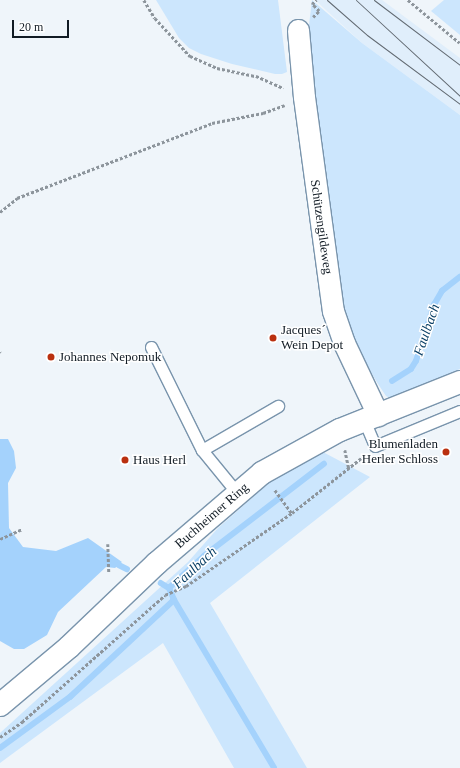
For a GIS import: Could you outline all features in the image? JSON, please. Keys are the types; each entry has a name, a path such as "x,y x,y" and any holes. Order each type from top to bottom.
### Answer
{"main road":[{"name":"Buchheimer Ring","path":"0,705 69,647 157,563 262,473 340,430 460,382"}],"street":[{"name":"Schützengildeweg","path":"298,30 304,97 334,311 371,417"}],"lane":[{"path":"151,347 202,450 238,494"},
{"path":"202,450 278,406"},
{"path":"371,417 375,446 460,411"}],"path":[{"path":"144,0 155,18 190,56 218,68 256,76 304,97"},
{"path":"408,0 460,43"},
{"path":"0,212 18,198 212,123 263,113 304,97"},
{"path":"0,737 22,722 165,595 186,586 292,513 375,446"},
{"path":"271,485 292,513"},
{"path":"0,539 22,529"},
{"path":"108,544 109,573"}],"shaded area":[{"path":"156,0 278,0 287,72 275,74 232,64 201,54 189,48 179,38"},
{"path":"312,0 362,43 460,115 460,369 450,373 451,376 390,398 386,396 378,384 354,344 340,300 309,52 309,25"},
{"path":"315,0 382,0 460,58 460,115 362,43"},
{"path":"444,0 460,0 460,35 431,11"},
{"path":"323,452 370,477 210,603 307,768 234,768 163,643 0,763 0,733 188,562 218,528 284,470"}],"water":[{"path":"0,439 8,439 14,451 16,468 8,483 9,528 23,547 56,551 88,538 122,562 115,568 106,567 58,612 47,635 24,649 14,649 0,641"}],"waterway":[{"name":"Faulbach","path":"392,381 411,369 416,361 434,305 442,291 460,277"},
{"name":"Faulbach","path":"274,768 174,600 169,588 204,556 324,464"},
{"path":"119,565 127,569"},
{"path":"161,583 169,588"},
{"path":"0,748 70,697 174,600"}],"tram line":[{"path":"327,0 367,35 460,104"},
{"path":"356,0 460,96"},
{"path":"374,0 460,65"}],"place":[{"name":"Jacques´ Wein Depot","path":"273,338"},
{"name":"Johannes Nepomuk","path":"51,357"},
{"name":"Blumenladen Herler Schloss","path":"446,452"},
{"name":"Haus Herl","path":"125,460"}]}
